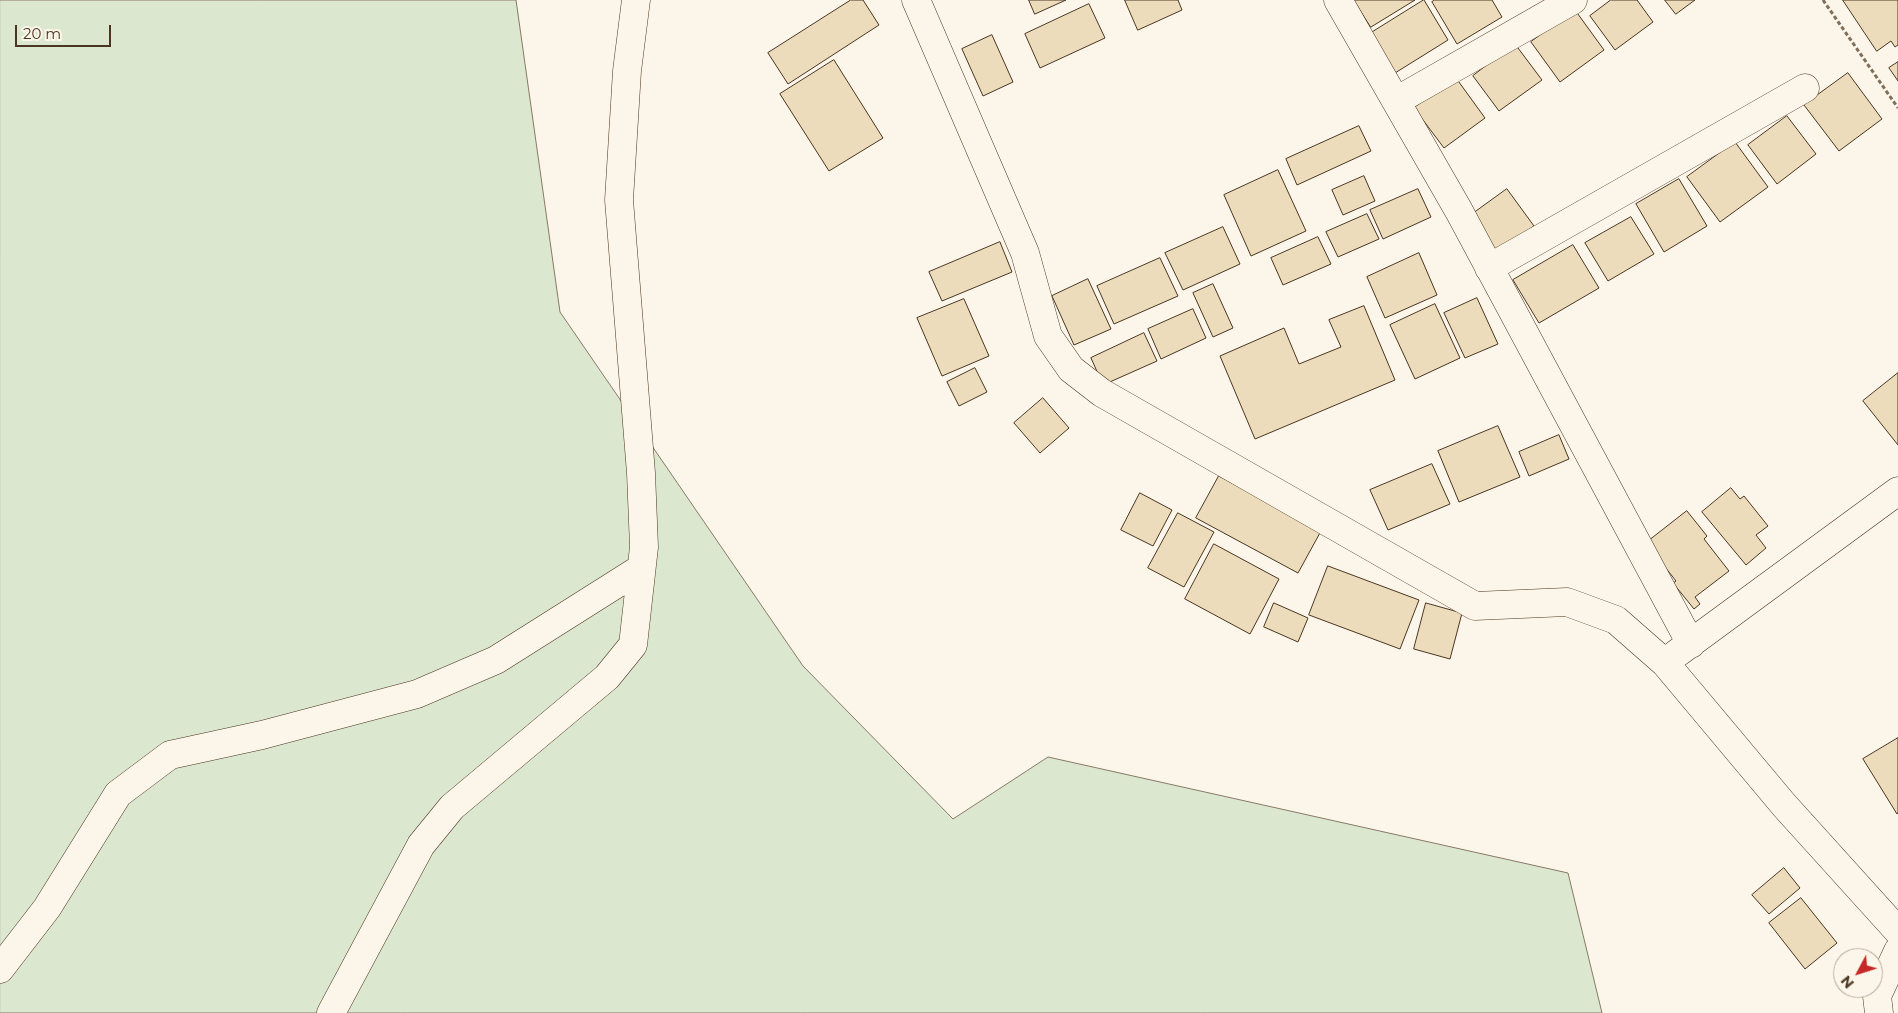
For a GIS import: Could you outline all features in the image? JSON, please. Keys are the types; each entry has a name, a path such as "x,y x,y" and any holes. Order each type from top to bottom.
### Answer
{"street":[{"path":"331,1013 427,837 452,807 607,677 633,645 640,569 644,547 641,472 619,200 627,71 636,0"},
{"path":"916,0 1025,253 1048,336 1071,369 1102,392 1475,606 1567,602 1616,620 1665,662 1784,805 1898,931"},
{"path":"1338,0 1459,211 1691,644"},
{"path":"1396,101 1573,0"},
{"path":"1489,268 1805,88"},
{"path":"1665,662 1898,491"},
{"path":"0,970 46,908 118,794 170,755 262,735 417,694 496,660 640,569"},
{"path":"1879,1013 1877,996 1898,951"}],"path":[{"path":"1823,0 1898,108"}],"green space":[{"path":"0,0 516,0 560,312 803,666 953,819 1048,757 1568,873 1602,1013 0,1013"}],"building":[{"path":"851,0 863,0 879,25 788,84 768,53"},
{"path":"1029,0 1066,0 1035,14"},
{"path":"1125,0 1178,0 1182,10 1138,30"},
{"path":"1354,0 1415,0 1371,27"},
{"path":"1424,0 1448,40 1395,73 1371,33"},
{"path":"1435,0 1492,0 1502,17 1457,44 1432,2"},
{"path":"1611,0 1637,0 1653,22 1615,50 1590,16"},
{"path":"1665,0 1695,0 1676,14"},
{"path":"1843,0 1898,0 1898,45 1895,47 1891,41 1877,51"},
{"path":"1089,4 1105,38 1040,68 1025,34"},
{"path":"1575,10 1604,50 1560,82 1531,42"},
{"path":"992,35 1013,82 983,96 962,49"},
{"path":"1515,44 1542,80 1499,111 1473,76"},
{"path":"834,60 883,138 829,171 780,94"},
{"path":"1898,62 1898,81 1889,68"},
{"path":"1848,73 1882,119 1839,151 1804,105"},
{"path":"1456,78 1485,118 1444,148 1414,108"},
{"path":"1787,116 1816,154 1777,184 1748,145"},
{"path":"1359,126 1371,151 1297,185 1286,159"},
{"path":"1735,142 1768,187 1720,222 1687,177"},
{"path":"1278,170 1306,231 1251,256 1224,195"},
{"path":"1364,176 1375,201 1343,215 1332,190"},
{"path":"1679,179 1707,226 1664,252 1636,204"},
{"path":"1418,189 1431,217 1383,239 1370,210"},
{"path":"1507,189 1534,226 1495,255 1467,218"},
{"path":"1367,214 1379,239 1338,257 1326,232"},
{"path":"1631,217 1654,254 1608,281 1585,243"},
{"path":"1223,227 1240,264 1183,290 1165,253"},
{"path":"1318,237 1331,264 1283,285 1271,258"},
{"path":"1000,242 1012,272 942,301 929,272"},
{"path":"1573,245 1599,288 1539,323 1513,280"},
{"path":"1419,253 1437,295 1385,318 1367,277"},
{"path":"1160,258 1178,296 1114,324 1097,286"},
{"path":"1088,279 1111,329 1074,345 1052,296"},
{"path":"1213,284 1233,328 1213,337 1193,293"},
{"path":"1477,298 1498,344 1465,358 1444,313"},
{"path":"964,299 989,356 942,376 917,318"},
{"path":"1435,304 1460,358 1415,379 1390,325"},
{"path":"1364,306 1395,380 1255,439 1220,356 1284,328 1299,364 1341,347 1329,320"},
{"path":"1193,309 1206,338 1161,359 1148,329"},
{"path":"1144,333 1157,361 1103,385 1091,358"},
{"path":"975,368 987,392 959,406 947,382"},
{"path":"1898,373 1898,445 1863,401"},
{"path":"1043,398 1069,428 1040,453 1014,423"},
{"path":"1498,426 1520,477 1459,502 1438,451"},
{"path":"1559,435 1569,459 1529,476 1519,452"},
{"path":"1432,464 1450,504 1388,530 1370,490"},
{"path":"1219,476 1321,531 1298,573 1196,518"},
{"path":"1731,488 1740,499 1744,496 1768,526 1756,535 1766,548 1746,565 1702,512"},
{"path":"1140,493 1172,510 1153,546 1121,530"},
{"path":"1687,511 1707,536 1704,539 1729,571 1695,597 1700,604 1694,609 1673,583 1676,581 1646,543"},
{"path":"1178,513 1214,532 1184,587 1148,568"},
{"path":"1214,544 1279,579 1250,634 1185,599"},
{"path":"1328,566 1419,600 1400,649 1309,615"},
{"path":"1274,603 1308,618 1298,642 1264,627"},
{"path":"1426,603 1462,613 1450,659 1414,649"},
{"path":"1898,738 1898,813 1897,814 1863,759"},
{"path":"1784,868 1800,888 1769,914 1752,895"},
{"path":"1801,898 1837,943 1805,969 1769,923"}]}
